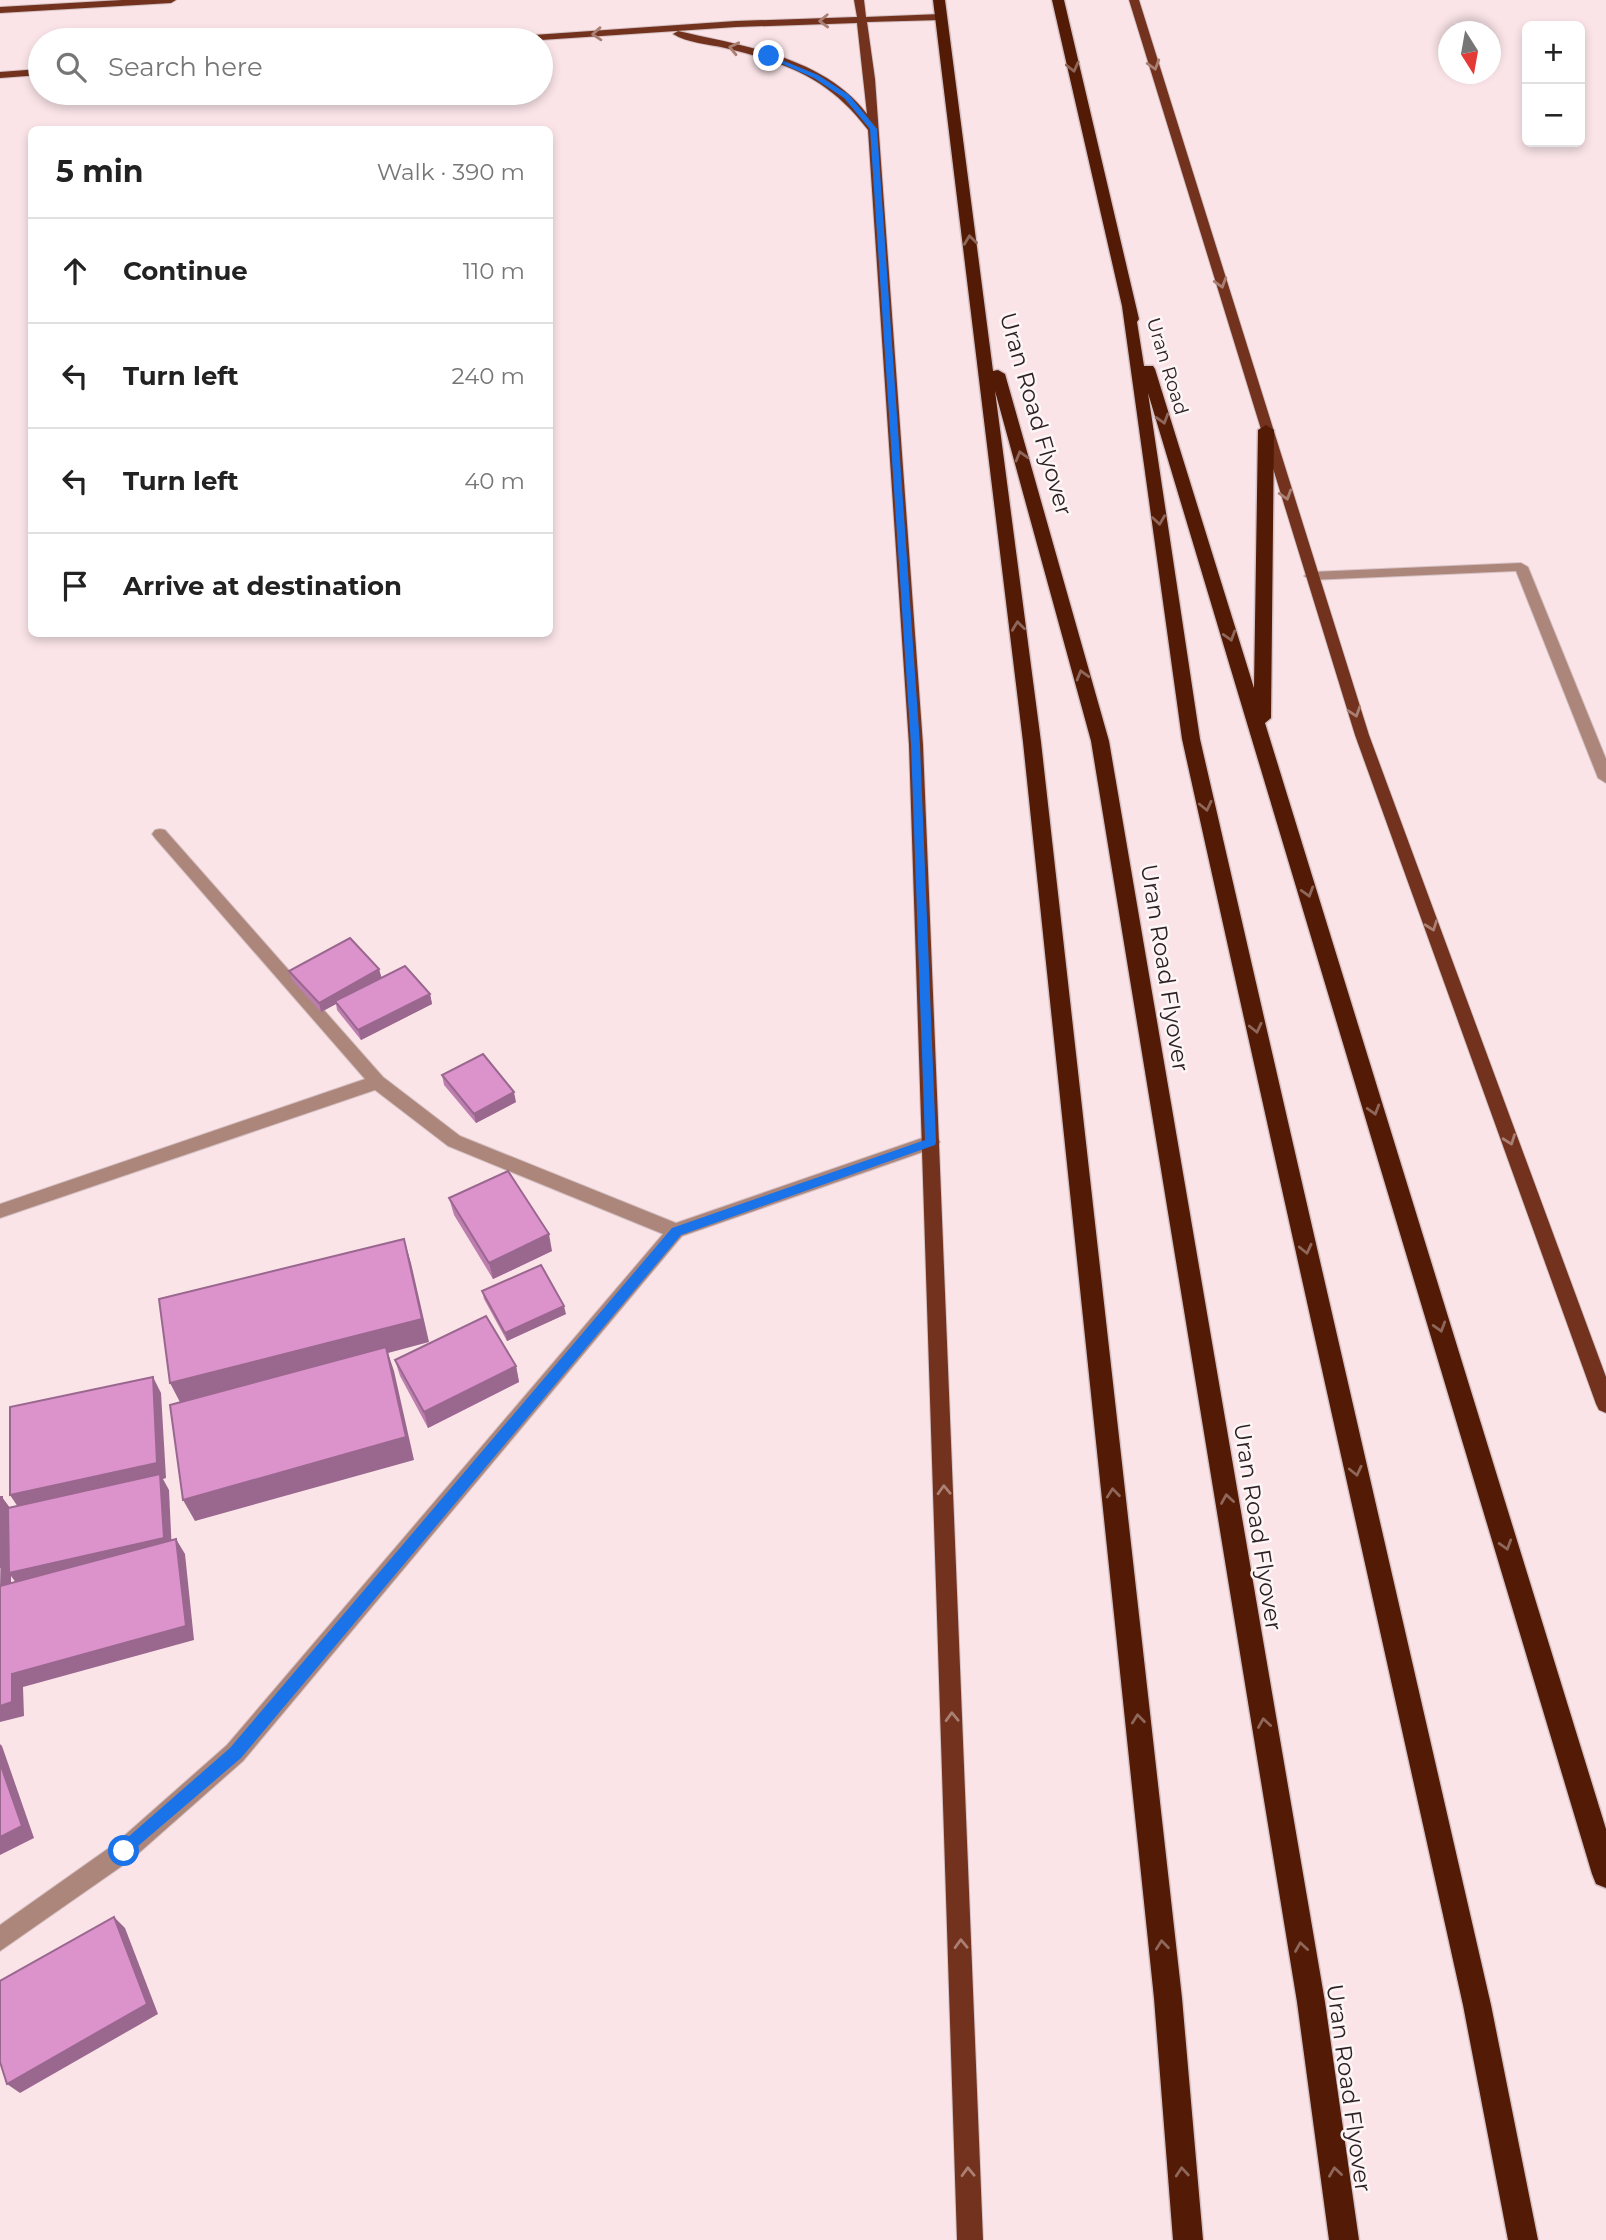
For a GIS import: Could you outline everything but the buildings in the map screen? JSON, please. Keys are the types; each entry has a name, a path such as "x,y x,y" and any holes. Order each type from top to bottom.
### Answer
{"highway":[{"path":"939,0 979,308"},
{"name":"Uran Road","path":"1058,0 1128,307 1261,738"},
{"path":"1128,307 1191,739 1474,1991 1523,2240"},
{"name":"Uran Road Flyover","path":"979,308 1032,742 1168,1998 1188,2240"},
{"name":"Uran Road Flyover","path":"979,308 1100,741 1311,2002 1344,2240"},
{"path":"1266,430 1261,738 1606,1874"}],"main road":[{"path":"0,10 171,0"},
{"path":"859,0 873,129 916,745 970,2240"},
{"path":"1134,0 1362,735 1606,1404"},
{"path":"553,36 941,16"},
{"path":"659,29 769,56 816,76 847,97 873,129"},
{"path":"0,75 28,73"}],"street":[{"path":"1311,576 1521,567 1606,778"},
{"path":"160,834 377,1082 454,1141 676,1231"},
{"path":"0,1211 377,1082"},
{"path":"0,1939 124,1851 236,1753 676,1231 931,1142"}],"route":[{"path":"124,1851 236,1753 676,1231 931,1142 916,745 873,129 847,97 816,76 769,56"}]}
